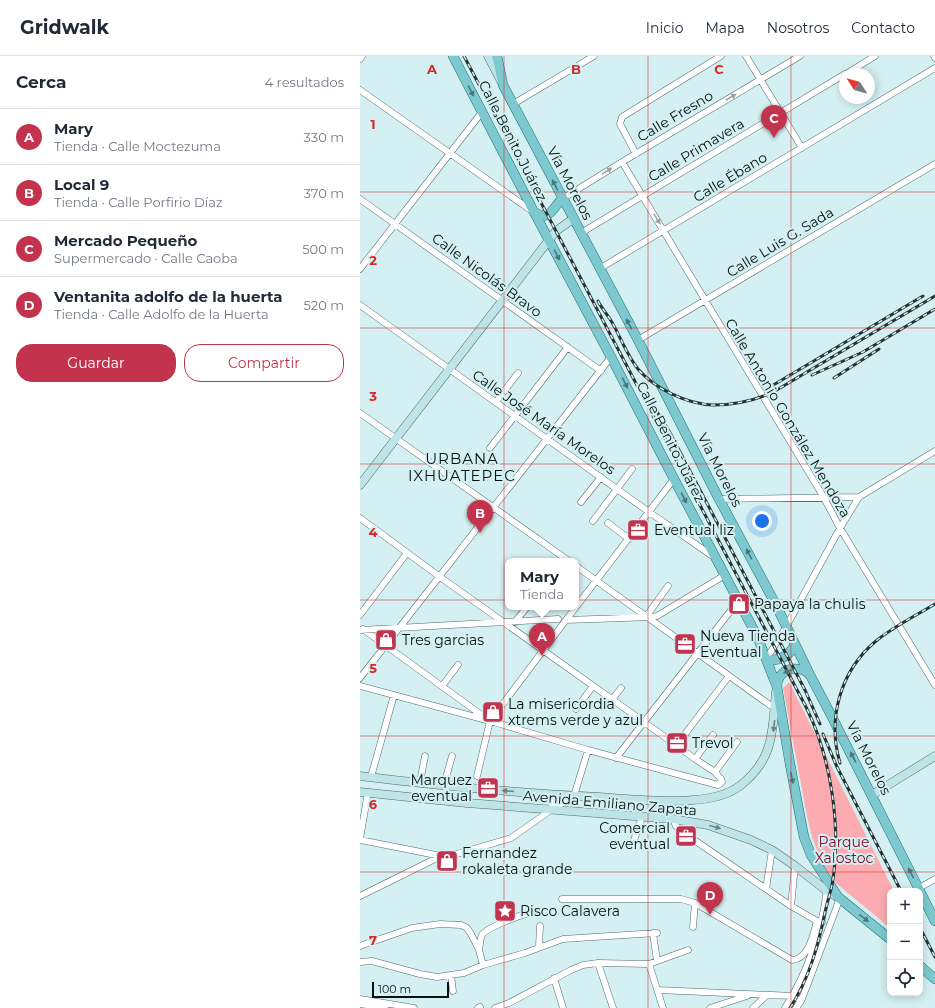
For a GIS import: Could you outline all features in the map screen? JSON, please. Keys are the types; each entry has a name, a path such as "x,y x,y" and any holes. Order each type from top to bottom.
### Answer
{"main road":[{"name":"Calle Benito Juárez","path":"453,56 674,480 758,636 767,659"},
{"name":"Vía Morelos","path":"488,56 770,594 919,888"},
{"path":"497,56 503,85"},
{"path":"534,212 542,215 549,215 562,199"},
{"path":"360,485 556,231 573,219"},
{"path":"777,687 767,659 776,660 784,657 795,645"},
{"path":"810,675 801,669 790,669 784,672 779,678 777,687 777,709 790,764 804,837 811,855 828,887 839,898 887,937"},
{"name":"Avenida Emiliano Zapata","path":"360,776 474,789 553,795 671,801 712,798 726,794 740,786 749,778 766,754 773,733 777,709"},
{"path":"872,795 935,756"},
{"name":"Avenida Emiliano Zapata","path":"364,792 551,810 673,819 708,825 726,830 772,850 828,887"},
{"name":"Vía Morelos","path":"923,894 932,907 935,921"},
{"path":"923,968 935,974"},
{"path":"923,968 935,979"}],"street":[{"path":"513,104 594,56"},
{"path":"636,154 620,124 624,115 721,56"},
{"path":"746,56 802,148"},
{"name":"Calle Fresno","path":"562,199 800,56"},
{"name":"Calle Primavera","path":"855,68 876,56"},
{"name":"Calle Ébano","path":"599,268 935,68"},
{"name":"Calle Primavera","path":"581,233 839,78"},
{"path":"360,90 534,212"},
{"path":"360,269 482,112"},
{"name":"Calle Antonio González Mendoza","path":"622,162 935,685"},
{"name":"Calle Luis G. Sada","path":"638,340 935,164"},
{"name":"Calle Nicolás Bravo","path":"360,199 601,371"},
{"name":"Calle José María Morelos","path":"360,305 649,512 716,558"},
{"path":"490,448 568,347"},
{"path":"360,678 548,440 611,357"},
{"path":"496,402 518,373"},
{"path":"360,413 565,558"},
{"path":"767,659 840,528 859,497 935,451"},
{"path":"593,521 632,469"},
{"path":"581,502 601,477"},
{"path":"579,604 674,480"},
{"path":"719,499 823,496 859,497"},
{"path":"360,518 407,554 676,746 715,772 722,781 718,785 360,686"},
{"path":"608,524 629,539"},
{"path":"360,615 407,554"},
{"path":"579,568 777,709"},
{"path":"566,620 657,616 725,575"},
{"path":"646,617 668,586"},
{"path":"616,758 739,600"},
{"path":"515,622 525,610"},
{"path":"476,776 490,721 574,610"},
{"path":"361,629 558,619"},
{"path":"361,629 490,721"},
{"path":"442,686 458,666"},
{"path":"676,746 729,676"},
{"path":"576,708 593,686"},
{"path":"612,700 621,688"},
{"path":"371,777 394,695"},
{"path":"695,759 713,735"},
{"path":"715,772 737,742"},
{"path":"364,792 360,840 441,856 450,856 511,838 574,796 588,750"},
{"path":"420,782 425,756"},
{"path":"444,785 452,756"},
{"path":"551,810 553,795"},
{"path":"633,843 642,817"},
{"path":"673,819 676,826 684,833 791,906 819,922"},
{"path":"766,889 772,850"},
{"path":"360,896 441,856"},
{"path":"791,906 795,866"},
{"path":"919,888 935,879"},
{"path":"785,1008 793,996 807,967 828,887"},
{"path":"796,1008 801,1001 839,898"},
{"path":"562,899 681,899 695,903 792,960 800,958 806,952 819,922"},
{"path":"693,927 695,903"},
{"path":"479,950 481,938 485,932 518,916 526,914"},
{"path":"360,945 412,928 440,924 461,925 467,928 471,934 479,950 483,965"},
{"path":"539,947 540,926"},
{"path":"360,962 372,960 428,976 437,977 464,973 483,965 563,940 655,933 657,961"},
{"path":"360,945 378,937"},
{"path":"495,1008 510,1005 554,978 583,965 598,963 649,964 688,950"},
{"path":"598,963 613,1008"},
{"path":"649,964 663,1008"},
{"path":"451,975 454,991"},
{"path":"554,978 563,1008"},
{"path":"658,990 793,996 801,1001"},
{"path":"710,1008 751,995"},
{"path":"753,1008 767,995"},
{"path":"360,999 414,1008"},
{"path":"360,1004 386,1008"}],"green space":[{"name":"Parque Xalostoc","path":"789,682 892,888 887,888 887,926 836,883 822,863 812,837 807,816 783,688"}],"railway":[{"path":"464,56 806,707 815,727 828,771 832,794 835,817 835,863 832,885 816,950 808,974 790,1008"},
{"path":"770,387 923,296"},
{"path":"598,301 614,325 634,363 645,376 653,383 672,394 693,402 713,405 745,401 761,397 775,391 935,296"},
{"path":"812,375 863,352 935,309"},
{"path":"834,378 879,349"},
{"path":"654,407 669,431 805,690 820,724"},
{"path":"840,763 836,746 836,713 845,681 853,667 876,641 897,626 935,604"},
{"path":"823,734 837,767 899,888"},
{"path":"923,934 935,957"}],"place":[{"name":"Mercado Pequeño","path":"774,138"},
{"name":"Eventual liz","path":"638,530"},
{"name":"Local 9","path":"480,533"},
{"name":"Papaya la chulis","path":"739,604"},
{"name":"Tres garcias","path":"386,640"},
{"name":"Nueva Tienda Eventual","path":"685,644"},
{"name":"Mary","path":"542,656"},
{"name":"La misericordia xtrems verde y azul","path":"493,712"},
{"name":"Trevol","path":"677,743"},
{"name":"Marquez eventual","path":"488,788"},
{"name":"Comercial eventual","path":"686,836"},
{"name":"Fernandez rokaleta grande","path":"447,861"},
{"name":"Risco Calavera","path":"505,911"},
{"name":"Ventanita adolfo de la huerta","path":"710,915"}],"district":[{"name":"URBANA IXHUATEPEC","path":"462,468"}]}
